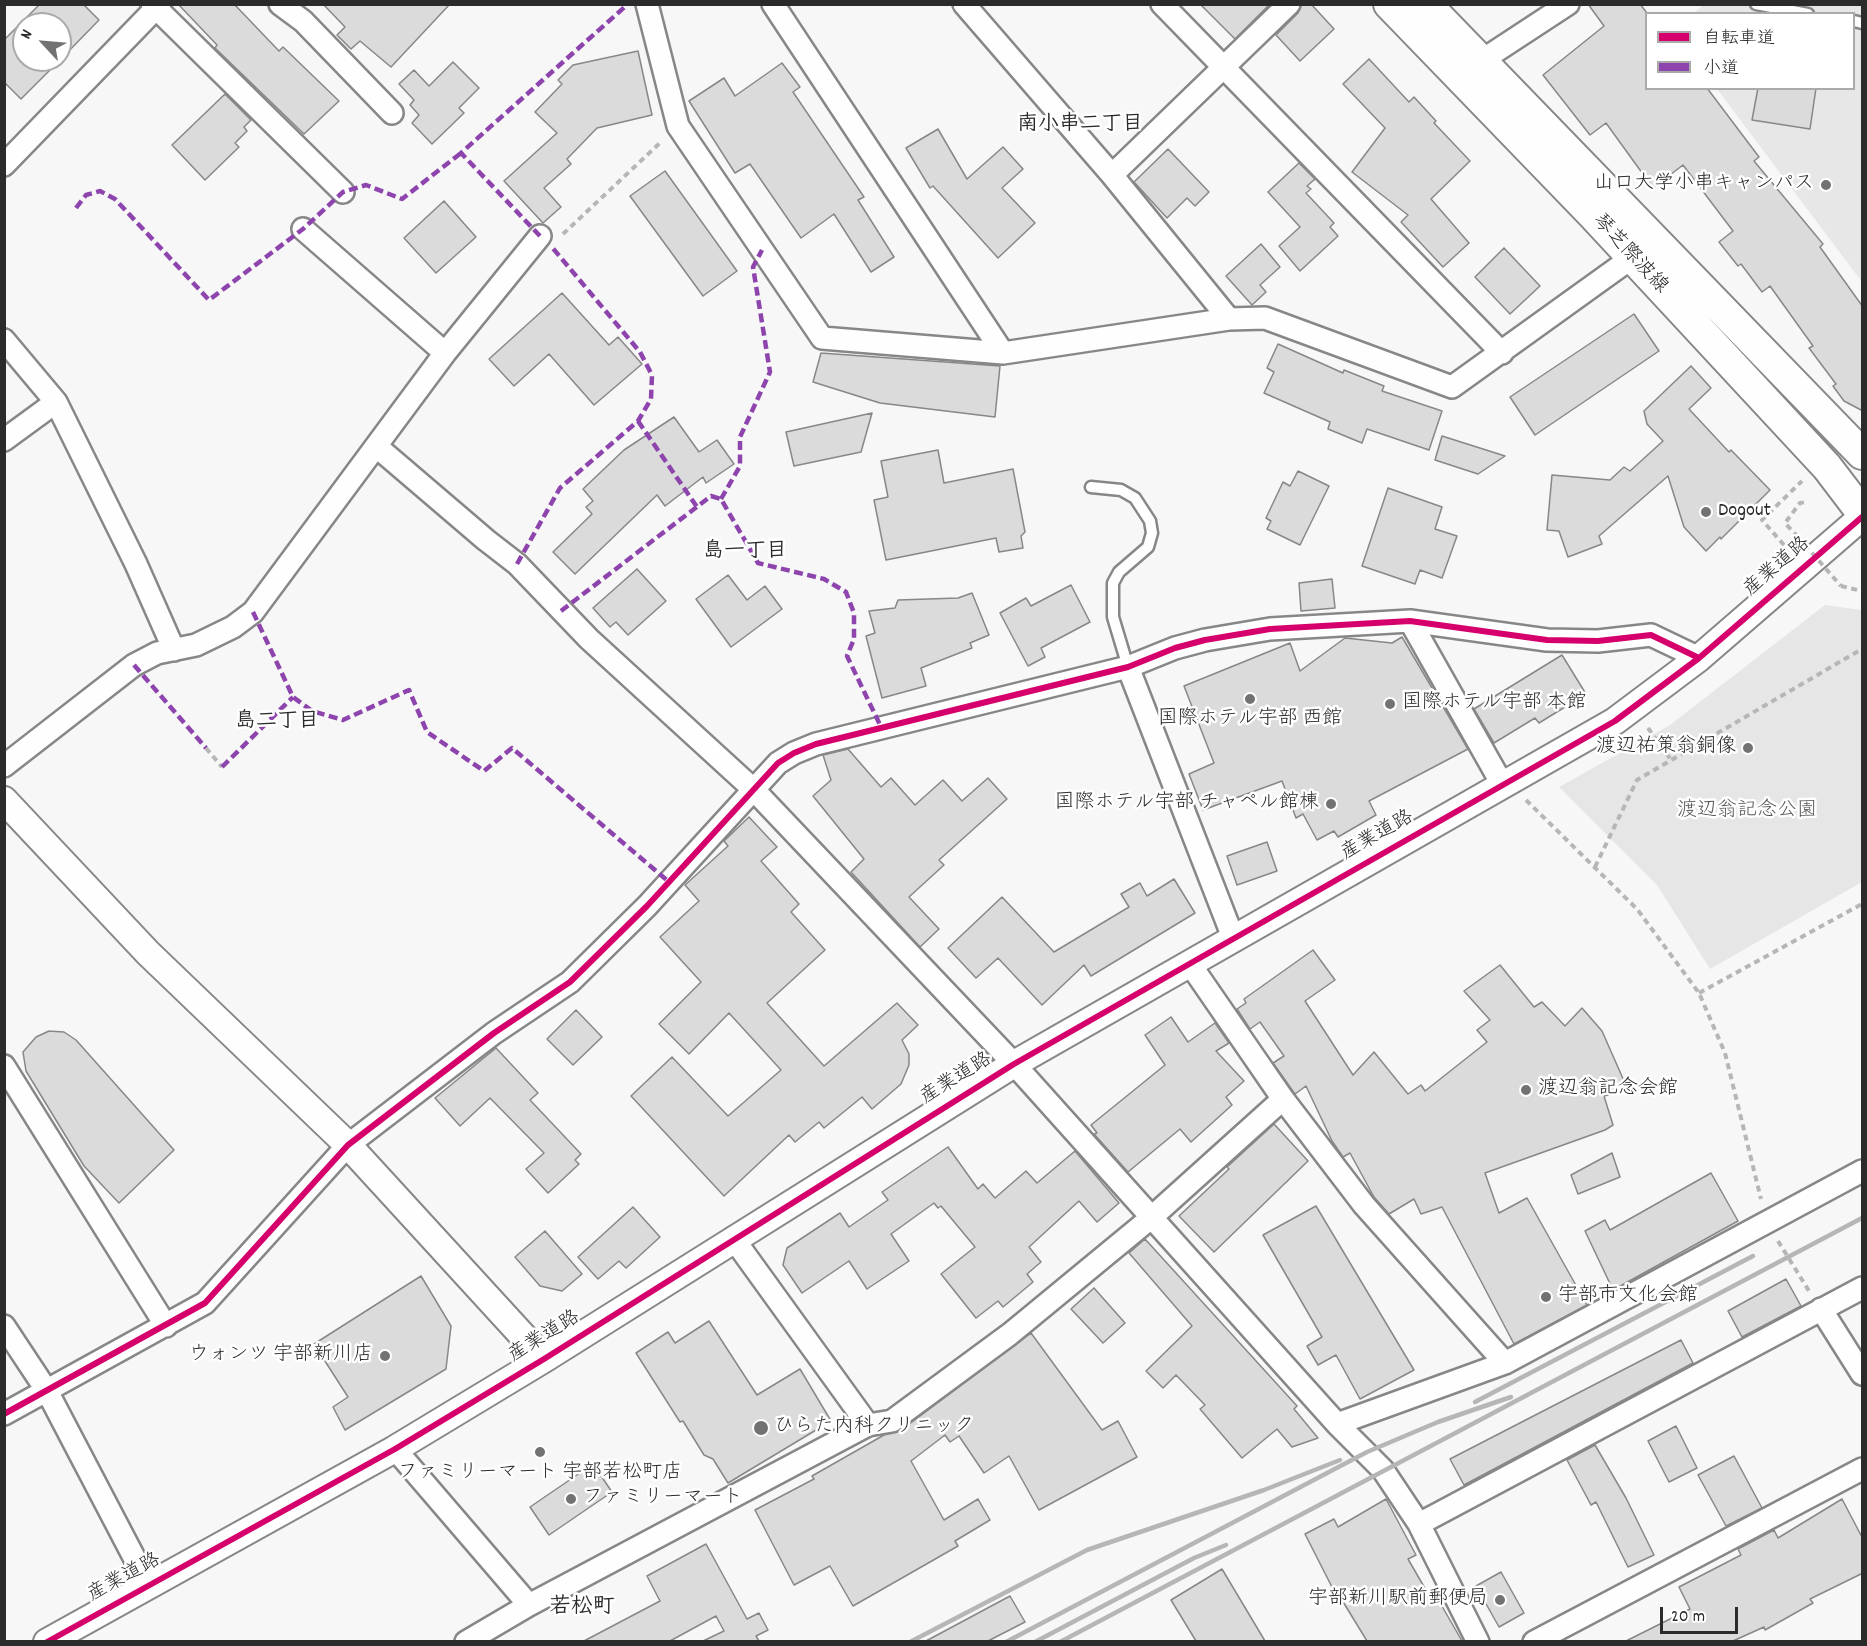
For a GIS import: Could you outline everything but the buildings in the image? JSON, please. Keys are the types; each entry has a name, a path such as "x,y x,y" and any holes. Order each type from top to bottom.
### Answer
{"main road":[{"name":"琴芝際波線","path":"1426,4 1481,61 1643,250 1827,467 1863,515"},
{"name":"琴芝際波線","path":"1391,5 1643,250 1863,454"}],"street":[{"path":"280,4 303,21 392,113"},
{"path":"647,4 678,126 822,338 1002,353 1229,318 1265,318 1452,387 1643,250"},
{"path":"773,4 1002,353"},
{"path":"964,4 1113,175 1229,318"},
{"path":"1162,4 1502,353"},
{"path":"1113,175 1289,4"},
{"path":"1481,61 1568,4"},
{"path":"4,165 156,6 343,192"},
{"path":"303,229 445,353"},
{"path":"4,766 134,665 157,653 196,645 233,627 253,612 445,353 540,236"},
{"path":"4,340 56,402 136,564 174,650"},
{"path":"4,440 56,402"},
{"path":"376,446 517,564 589,639 753,789 1014,1064 1337,1424 1383,1470 1419,1524 1478,1641"},
{"name":"産業道路","path":"47,1641 396,1449 544,1359 733,1238 1014,1064 1615,721 1699,658 1863,515"},
{"path":"1410,621 1502,784"},
{"path":"4,1414 205,1303 348,1145 494,1033 570,982 647,906 778,763 816,744 1128,667 1175,648 1222,636 1292,628 1410,621 1546,640 1598,641 1651,635 1699,658"},
{"path":"1128,667 1234,940"},
{"path":"4,801 148,953 348,1145 544,1359"},
{"path":"1190,964 1283,1099 1364,1205 1505,1363"},
{"path":"4,1066 166,1326"},
{"path":"466,1641 529,1605 868,1425 892,1420 992,1348 1152,1217 1283,1099"},
{"path":"1337,1424 1505,1363 1766,1220 1863,1170"},
{"path":"733,1238 868,1425"},
{"path":"1419,1524 1863,1288"},
{"path":"1821,1309 1863,1374"},
{"path":"4,1326 47,1391 148,1584"},
{"path":"396,1449 529,1605"},
{"path":"1534,1641 1863,1469"}],"lane":[{"path":"1756,4 1798,12"},
{"path":"1091,487 1121,490 1135,498 1150,521 1152,533 1148,547 1119,572 1113,583 1113,617 1128,667"}],"path":[{"path":"540,236 551,246 678,126"},
{"path":"1784,545 1762,520 1802,481"},
{"path":"1806,502 1796,507 1785,523 1841,586 1863,591"},
{"path":"1595,867 1637,780 1863,649"},
{"path":"1648,728 1671,760"},
{"path":"206,748 222,767"},
{"path":"1525,799 1637,909 1699,993 1725,1053 1766,1220 1821,1309"},
{"path":"1699,993 1863,904"}],"shaded area":[{"name":"山口大学小串キャンパス","path":"1703,5 1862,5 1862,282 1718,90 1855,90 1855,12 1695,12"}],"green space":[{"name":"渡辺翁記念公園","path":"1825,605 1862,610 1862,882 1710,969 1657,885 1559,787 1670,725"}],"railway":[{"path":"1060,1642 1862,1218"},
{"path":"1475,1402 1753,1256"},
{"path":"1006,1642 1367,1452 1438,1422 1511,1397"},
{"path":"910,1642 1087,1550 1264,1490 1340,1460"},
{"path":"1035,1642 1194,1558 1226,1545"}],"marked path":[{"path":"540,236 461,153 628,4"},
{"path":"76,208 86,195 100,191 115,199 209,300 303,229 343,192 366,185 402,199 461,153"},
{"path":"517,564 560,488 638,421 651,399 652,375 640,352 551,246"},
{"path":"721,499 740,466 740,437 770,372 753,267 762,250"},
{"path":"638,421 697,507"},
{"path":"561,611 711,496 721,499 758,563 824,579 846,592 854,613 854,639 847,656 882,729"},
{"path":"253,612 293,697 312,711 343,720 409,690 427,732 484,771 512,748 669,882"},
{"path":"134,665 206,748"},
{"path":"222,767 293,697"}],"cycle path":[{"path":"47,1642 395,1449 544,1359 1014,1064 1615,721 1699,658 1862,517"},
{"path":"4,1414 205,1303 348,1145 494,1033 570,982 647,906 778,763 794,753 816,744 1128,667 1175,648 1205,640 1270,629 1410,621 1547,640 1598,641 1651,635 1699,658"}],"place":[{"name":"山口大学小串キャンパス","path":"1826,185"},
{"name":"Dogout","path":"1706,512"},
{"name":"国際ホテル宇部 西館","path":"1250,699"},
{"name":"国際ホテル宇部 本館","path":"1390,704"},
{"name":"渡辺祐策翁銅像","path":"1748,748"},
{"name":"国際ホテル宇部 チャペル館棟","path":"1331,804"},
{"name":"渡辺翁記念会館","path":"1526,1090"},
{"name":"宇部市文化会館","path":"1546,1297"},
{"name":"ウォンツ 宇部新川店","path":"385,1356"},
{"name":"ひらた内科クリニック","path":"761,1428"},
{"name":"ファミリーマート 宇部若松町店","path":"540,1452"},
{"name":"ファミリーマート","path":"571,1499"},
{"name":"宇部新川駅前郵便局","path":"1500,1600"}],"district":[{"name":"南小串二丁目","path":"1080,126"},
{"name":"島一丁目","path":"745,553"},
{"name":"島二丁目","path":"277,723"},
{"name":"若松町","path":"582,1609"}]}
